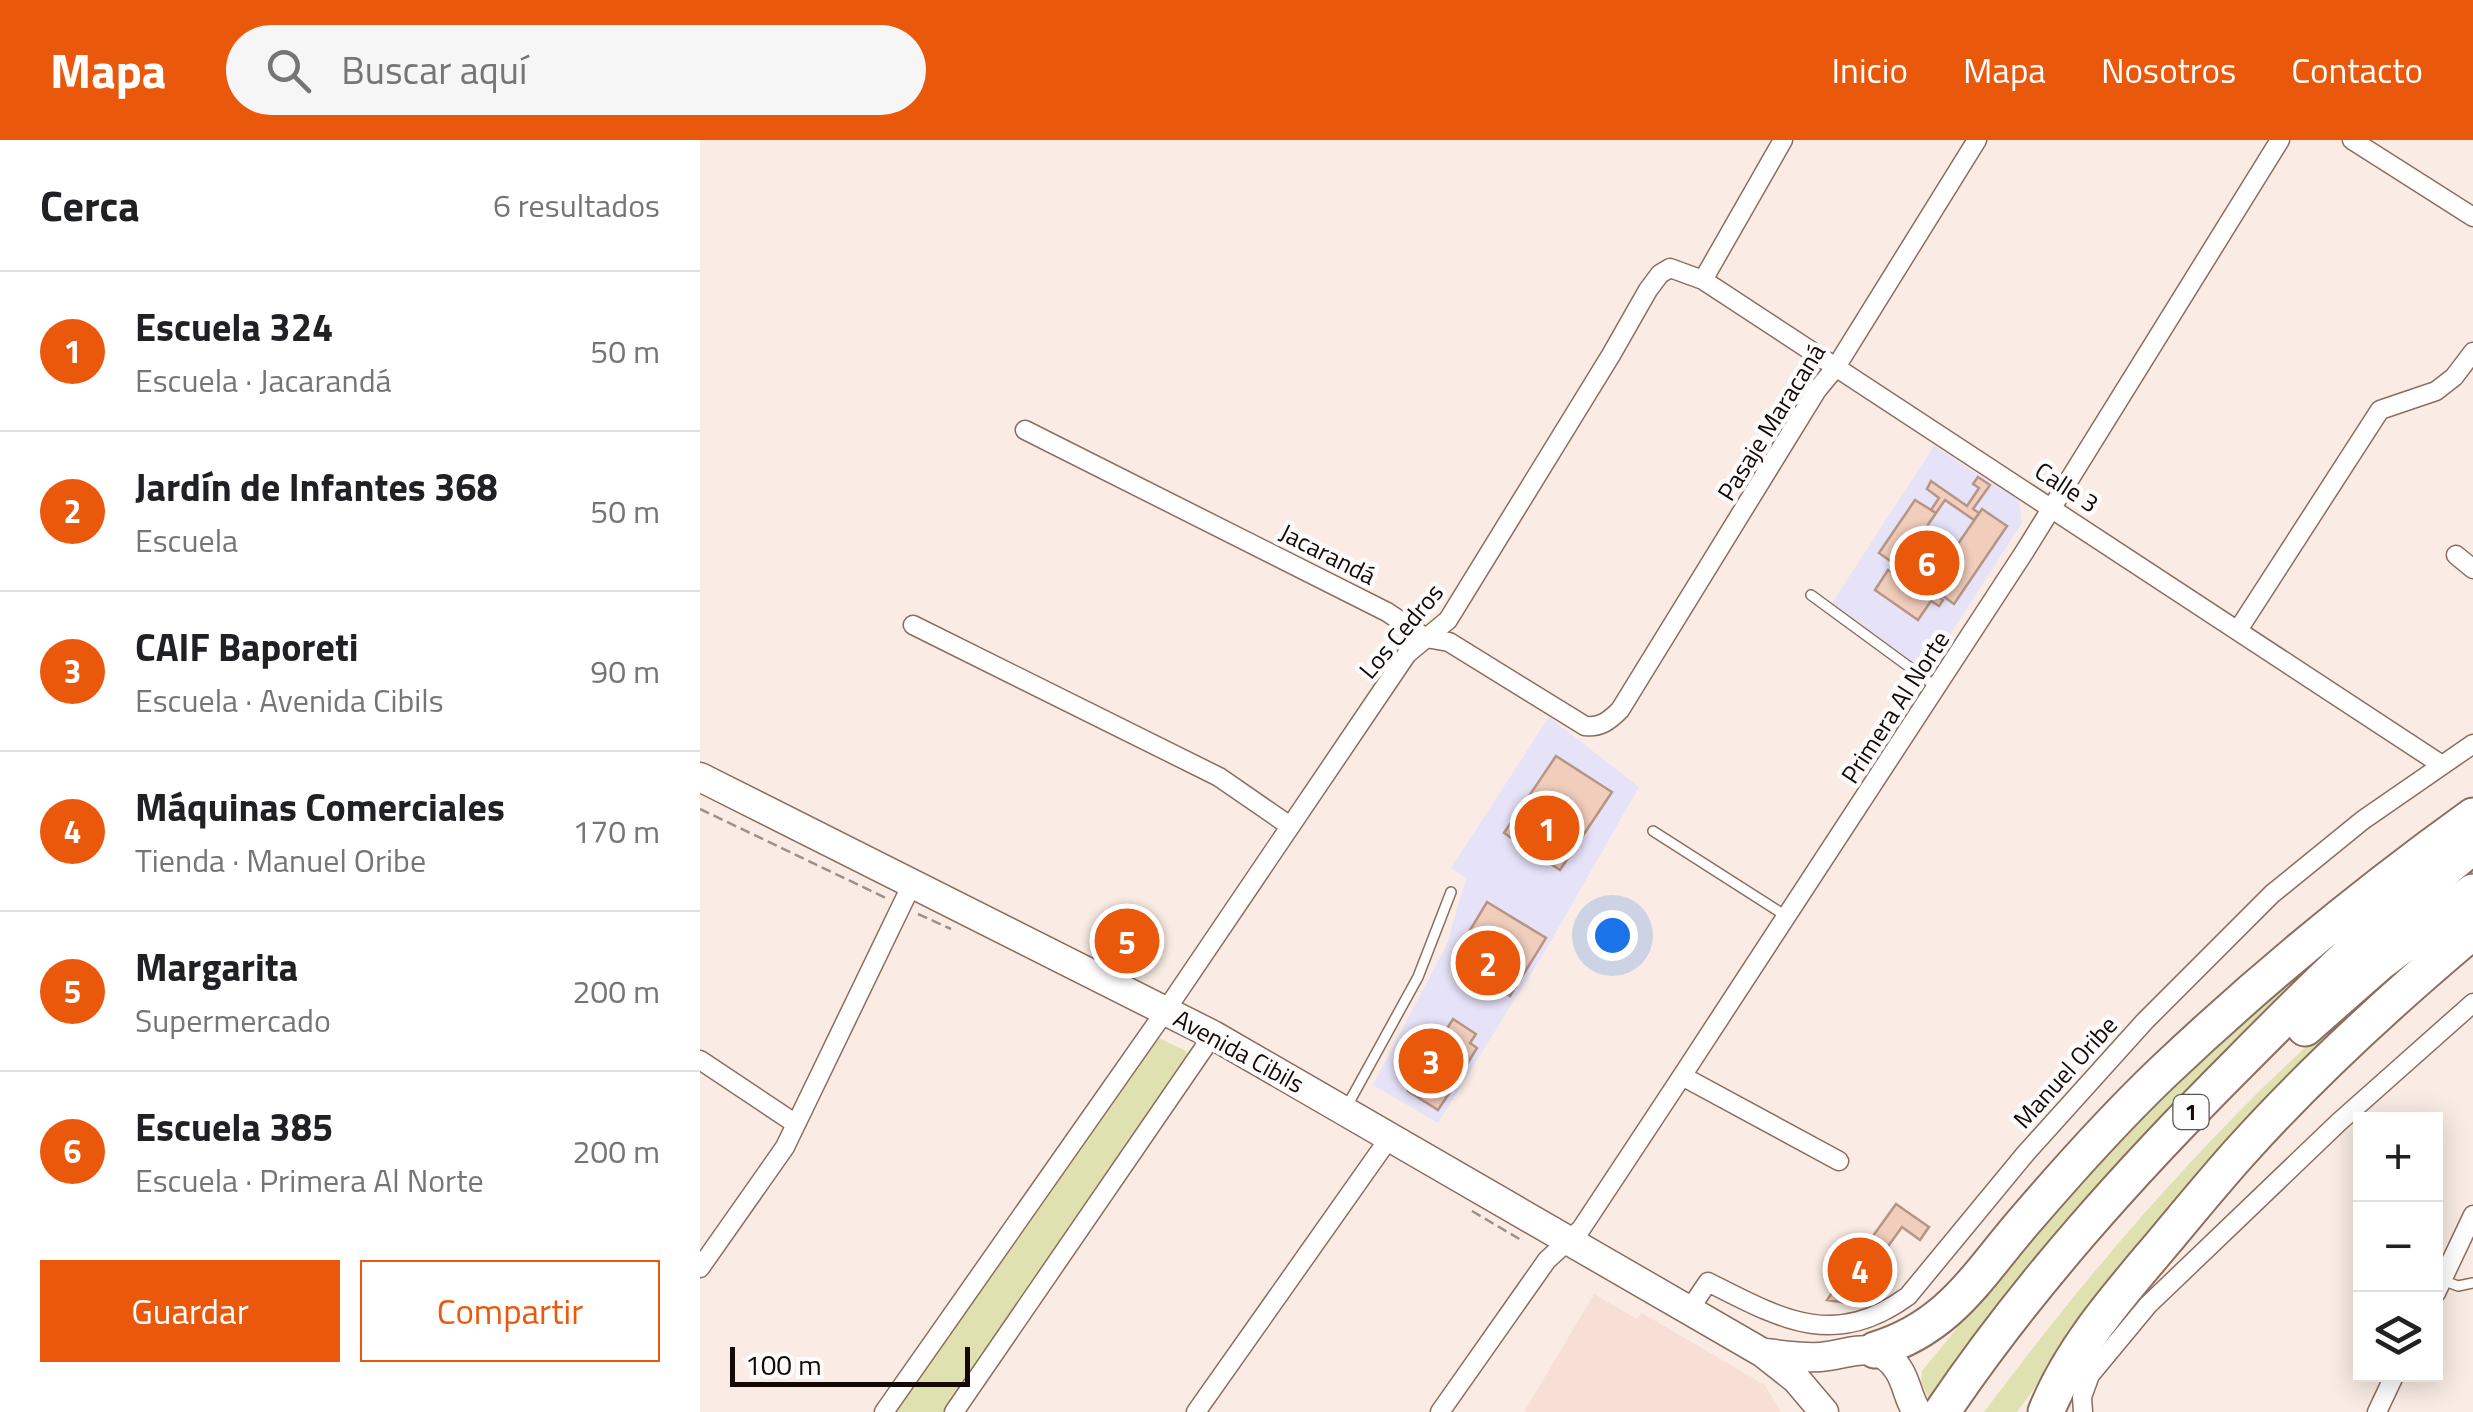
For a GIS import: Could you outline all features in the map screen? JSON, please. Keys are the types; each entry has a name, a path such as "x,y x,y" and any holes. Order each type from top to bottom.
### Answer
{"highway":[{"path":"1859,1351 1912,1337 1943,1315 2083,1154 2160,1075 2297,950 2386,878 2473,816"},
{"name":"1","path":"1944,1410 2048,1273 2154,1150 2296,1006 2473,846"},
{"name":"1","path":"1944,1410 2072,1274 2170,1162 2312,1022 2473,892"},
{"path":"2046,1412 2056,1387 2083,1345 2242,1150 2382,1011 2473,931"}],"street":[{"path":"1702,280 1783,140"},
{"name":"Pasaje Maracaná","path":"1602,725 1620,710 1977,140"},
{"name":"Primera Al Norte","path":"1440,1412 1547,1260 1581,1229 1938,688 2280,140"},
{"path":"2352,140 2473,216"},
{"name":"Calle 3","path":"1660,274 1670,268 1702,280 2442,765"},
{"name":"Los Cedros","path":"884,1412 1166,1010 1407,654 1448,620 1660,274"},
{"path":"2238,630 2380,410 2436,390 2454,377 2473,352"},
{"name":"Jacarandá","path":"1025,430 1387,612 1426,638 1449,642 1584,726 1602,725"},
{"path":"2456,555 2473,569"},
{"path":"913,624 1218,777 1290,826"},
{"name":"Manuel Oribe","path":"1689,1310 1708,1282 1790,1321 1816,1327 1875,1318 1908,1296 2092,1080 2272,894 2362,820 2473,744"},
{"name":"Avenida Cibils","path":"700,777 1213,1036 1763,1352 1796,1379 1823,1410"},
{"path":"700,1268 785,1147 912,884"},
{"path":"2082,1412 2090,1375 2148,1305 2339,1122 2473,1003"},
{"path":"954,1412 1213,1036"},
{"path":"700,1060 796,1124"},
{"path":"1682,1076 1839,1161"},
{"path":"1196,1412 1390,1137"},
{"path":"2443,1278 2473,1214"},
{"path":"1823,1410 1822,1380 1833,1361 1859,1351 1890,1359 1944,1410"},
{"name":"Avenida Cibils","path":"1763,1352 1812,1357 1859,1351"},
{"path":"2377,1412 2391,1382"}],"lane":[{"path":"1811,595 1938,688"},
{"path":"1653,832 1787,916"},
{"path":"1344,1110 1418,977 1450,892"},
{"path":"2443,1286 2473,1283"}],"shaded area":[{"path":"1934,446 2019,500 2022,523 1929,667 1920,667 1832,603"},
{"path":"1549,717 1639,787 1551,941 1438,1123 1373,1085 1447,944 1466,878 1451,868"},
{"path":"1594,1294 1637,1319 1642,1313 1765,1385 1781,1412 1524,1412"}],"green space":[{"path":"2473,824 1930,1402 1921,1381 1922,1371 2121,1137 2269,997"},
{"path":"2408,958 2413,962 2089,1313 2017,1412 1984,1412 2080,1289 2182,1172 2291,1061"},
{"path":"1157,1037 1186,1051 1191,1061 944,1412 887,1412"}],"building":[{"path":"1978,477 1990,485 1973,509 1979,513 1974,520 1945,500 1936,513 1931,510 1939,498 1927,489 1931,481 1967,506 1979,488 1973,484"},
{"path":"1915,500 1936,513 1899,567 1879,553"},
{"path":"1982,509 2007,526 1954,604 1929,586"},
{"path":"1888,570 1926,595 1930,590 1943,600 1939,606 1931,601 1918,620 1875,590"},
{"path":"1556,756 1612,792 1560,870 1504,833","holes":["1558,798 1572,806 1554,832 1541,823"]},
{"path":"1487,902 1546,938 1510,996 1452,960"},
{"path":"1453,1019 1476,1034 1470,1043 1477,1048 1462,1072 1456,1068 1444,1088 1450,1092 1438,1110 1408,1091"},
{"path":"1896,1204 1929,1227 1920,1240 1902,1227 1847,1303 1827,1300"}],"place":[{"name":"Escuela 385","path":"1927,563"},
{"name":"Escuela 324","path":"1547,828"},
{"name":"Margarita","path":"1127,941"},
{"name":"Jardín de Infantes 368","path":"1488,963"},
{"name":"CAIF Baporeti","path":"1431,1061"},
{"name":"Máquinas Comerciales","path":"1860,1270"}]}
